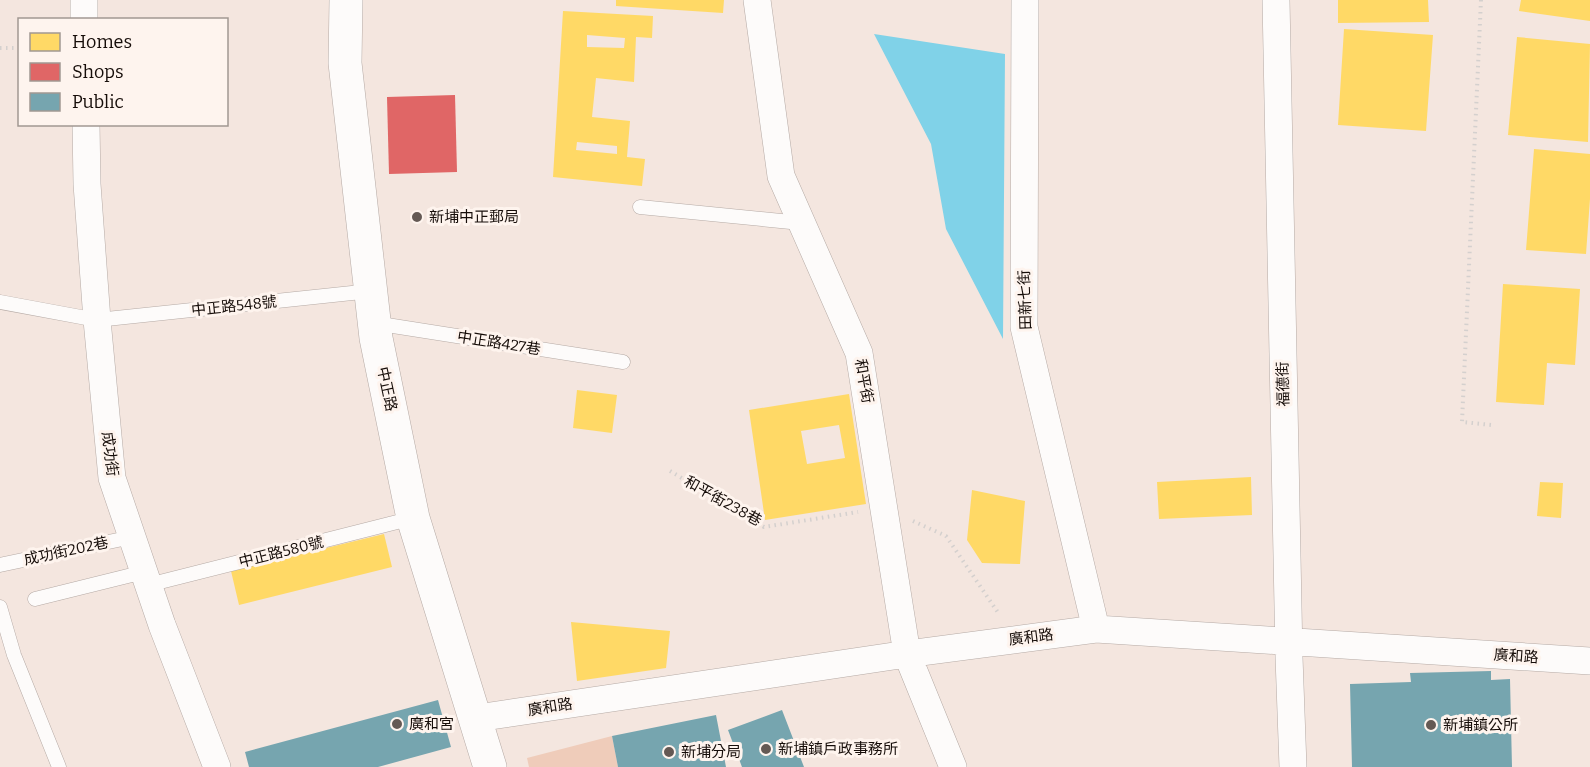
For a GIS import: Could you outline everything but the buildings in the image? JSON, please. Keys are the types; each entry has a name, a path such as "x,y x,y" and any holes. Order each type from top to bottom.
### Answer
{"street":[{"path":"84,0 84,18"},
{"name":"中正路","path":"346,0 345,63 374,323 413,518 477,718 490,767"},
{"name":"和平街","path":"758,0 781,176 859,353 907,654 953,767"},
{"name":"田新七街","path":"1025,0 1024,327 1096,629"},
{"name":"福德街","path":"1276,0 1288,641 1293,767"},
{"name":"成功街","path":"86,126 87,184 97,320 112,478 146,579 217,767"},
{"name":"廣和路","path":"477,718 907,654 1096,629 1590,661"}],"lane":[{"path":"640,207 801,222"},
{"name":"中正路548號","path":"0,302 97,320 371,291"},
{"name":"中正路427巷","path":"374,323 623,362"},
{"name":"中正路580號","path":"34,599 146,579 413,518"},
{"name":"成功街202巷","path":"0,565 132,537"},
{"path":"0,607 14,656 59,767"}],"path":[{"path":"1481,0 1462,422 1492,424"},
{"path":"0,48 18,48"},
{"name":"和平街238巷","path":"670,471 764,526 885,507"},
{"path":"885,507 946,536 1017,639"}],"shaded area":[{"path":"612,736 618,767 529,767 527,758"}],"water":[{"path":"874,34 1005,54 1003,339 946,229 931,144"}],"place":[{"name":"新埔中正郵局","path":"417,217"},
{"name":"廣和宮","path":"397,724"},
{"name":"新埔鎮公所","path":"1431,725"},
{"name":"新埔鎮戶政事務所","path":"766,749"},
{"name":"新埔分局","path":"669,752"}]}
